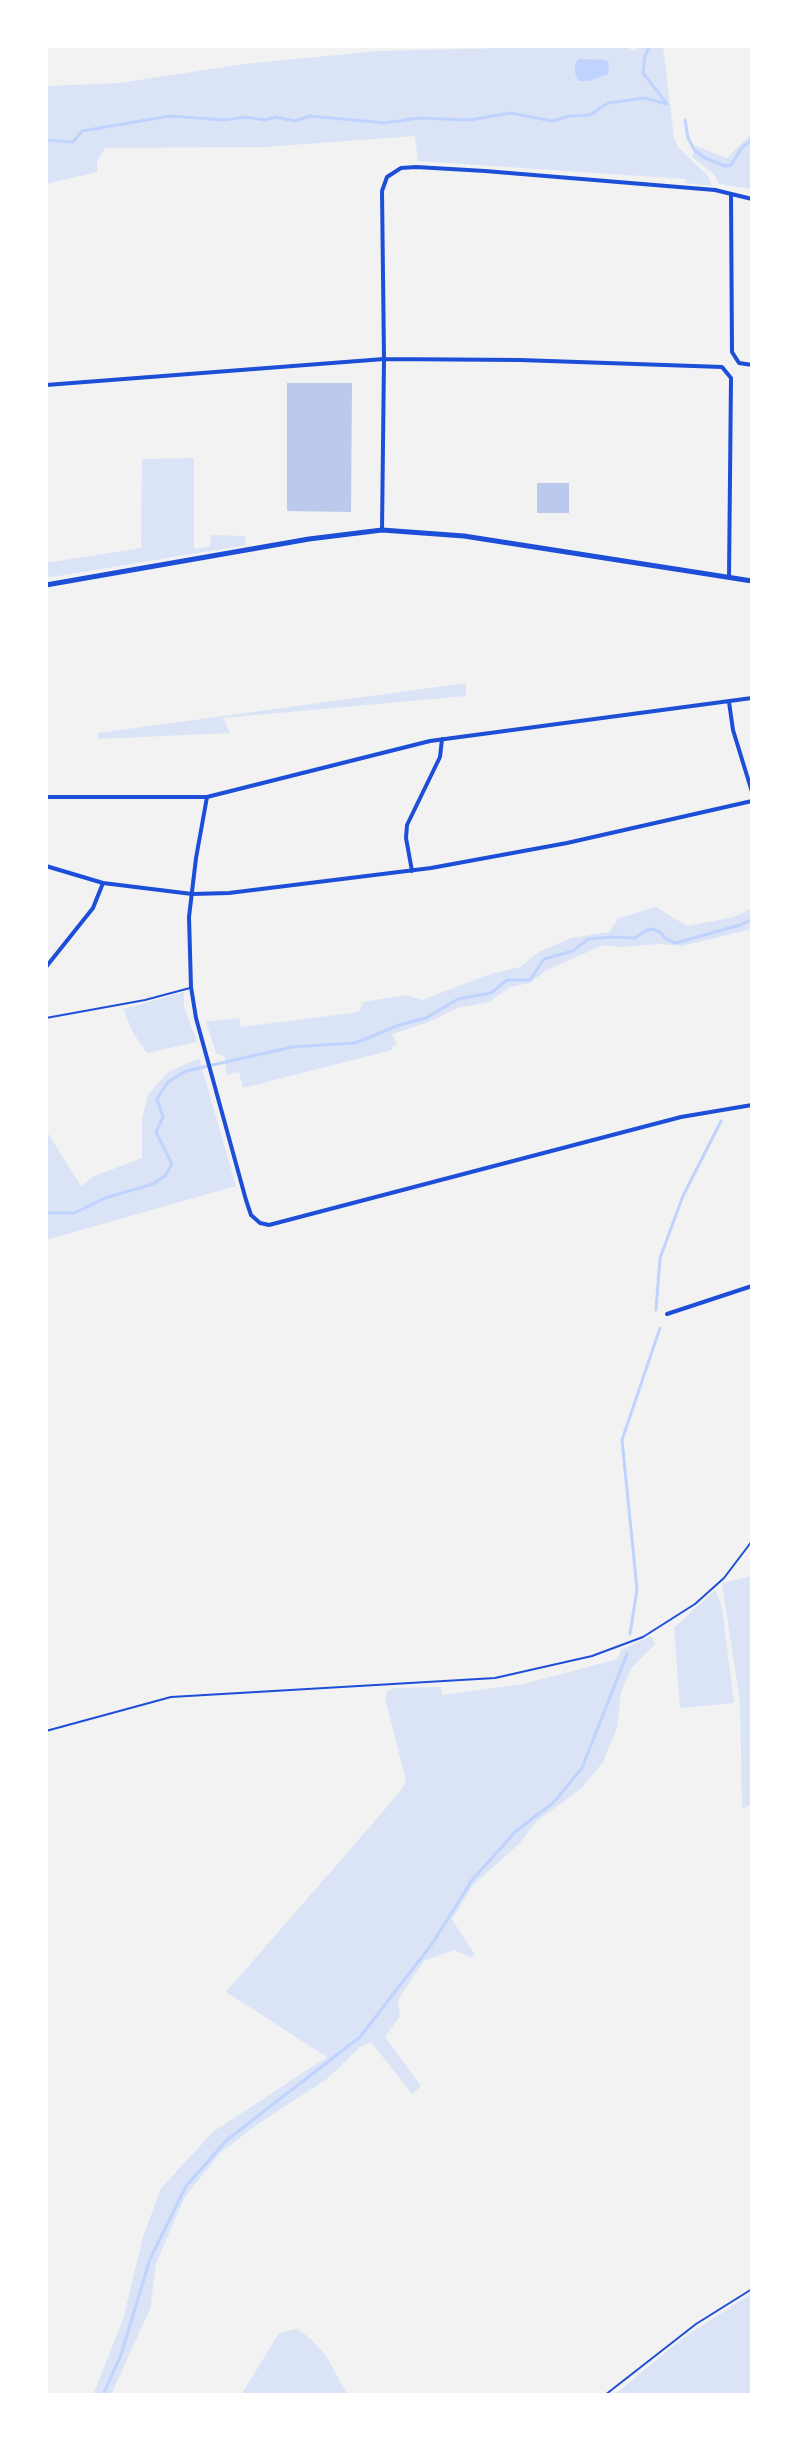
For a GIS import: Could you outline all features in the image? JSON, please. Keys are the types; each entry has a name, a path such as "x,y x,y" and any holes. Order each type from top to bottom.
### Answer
{"street":[{"path":"382,530 382,191 387,177 394,172 416,167 655,184 715,190 752,199"},
{"path":"731,195 731,347 736,361 752,365"},
{"path":"46,385 384,359 710,365 726,369 731,378 729,577"},
{"path":"46,585 323,537 382,530 464,536 752,581"},
{"path":"46,797 207,797 442,739 752,698"},
{"path":"729,702 733,730 752,792"},
{"path":"412,871 407,825 440,757 442,739"},
{"path":"207,797 192,894 188,960 191,987 249,1210 260,1223 269,1225 681,1117 752,1105"},
{"path":"46,866 103,883 192,894 229,893 412,871 567,843 752,801"},
{"path":"46,967 93,908 103,883"},
{"path":"667,1314 752,1286"}],"lane":[{"path":"46,1018 145,1000 191,987"}],"path":[{"path":"46,1731 171,1697 495,1678 592,1656 643,1637 695,1604 724,1578 752,1541"},
{"path":"605,2395 696,2324 752,2289"}],"shaded area":[{"path":"624,46 635,51 637,46 663,46 674,138 678,147 708,176 712,186 686,183 685,179 418,161 415,136 264,147 105,148 97,162 97,172 46,184 46,86 119,83 244,64 378,51"},
{"path":"752,133 752,189 719,184 714,174 692,157 696,146 727,158"},
{"path":"194,458 194,549 210,546 211,535 245,536 246,545 46,578 46,563 141,548 142,459"},
{"path":"466,683 466,696 223,718 230,733 98,739 98,733"},
{"path":"656,907 687,926 734,917 752,908 752,929 682,946 603,945 545,971 530,983 510,987 489,1002 457,1008 429,1022 392,1034 397,1044 392,1050 243,1088 239,1072 226,1075 225,1057 216,1053 206,1022 239,1018 241,1027 359,1012 363,1002 406,995 422,1000 490,974 520,967 539,952 571,938 609,932 619,918"},
{"path":"184,992 184,1007 197,1042 147,1053 133,1033 123,1009"},
{"path":"199,1058 236,1186 46,1240 46,1130 81,1186 92,1177 142,1158 142,1119 148,1095 168,1072"},
{"path":"752,1576 752,1804 742,1809 740,1703 722,1583"},
{"path":"715,1590 722,1607 734,1703 680,1708 674,1628"},
{"path":"651,1636 655,1644 632,1668 621,1692 617,1728 603,1762 582,1788 537,1821 519,1844 473,1885 452,1919 475,1955 471,1958 454,1950 424,1961 398,2000 400,2016 385,2037 421,2086 412,2094 371,2042 360,2047 327,2079 220,2153 185,2197 156,2264 150,2309 111,2395 93,2395 123,2319 143,2237 161,2188 214,2131 327,2057 226,1992 399,1793 406,1781 385,1698 387,1692 394,1688 441,1687 442,1695 523,1684 618,1659 621,1650"},
{"path":"752,2293 751,2395 614,2395 683,2338"},
{"path":"297,2329 326,2356 348,2395 241,2395 279,2333"}],"water":[{"path":"579,59 606,60 609,63 608,74 579,81 575,64"}],"building":[{"path":"287,383 352,383 351,512 287,511"},
{"path":"537,483 569,483 569,513 537,513"}],"waterway":[{"path":"650,46 643,73 667,104"},
{"path":"46,140 73,142 82,131 170,116 225,120 275,117 295,121 310,116 385,123 418,118 469,120 511,113 552,121 590,115 608,103 645,98 667,104"},
{"path":"685,120 688,138 695,151 725,166 731,165 752,139"},
{"path":"46,1213 74,1213 105,1198 153,1184 166,1175 172,1164 156,1132 163,1117 157,1099 168,1082 186,1071 292,1047 354,1043 426,1018 458,999 491,993 507,980 530,980 544,959 573,951 588,939 635,938 652,929 676,943 752,919"},
{"path":"656,1310 660,1258 683,1196 721,1121"},
{"path":"630,1634 637,1589 622,1440 660,1328"},
{"path":"103,2395 121,2355 150,2259 186,2186 227,2140 360,2037 432,1944 472,1880 516,1831 554,1802 582,1768 627,1654"}]}
